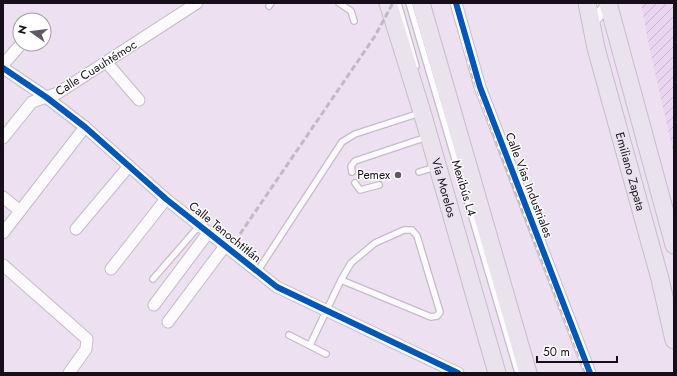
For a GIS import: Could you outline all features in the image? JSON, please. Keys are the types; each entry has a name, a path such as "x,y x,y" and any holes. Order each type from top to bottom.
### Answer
{"main road":[{"name":"Vía Morelos","path":"388,3 426,114 429,136 497,373"},
{"path":"421,3 528,373"},
{"name":"Emiliano Zapata","path":"587,3 596,48 660,279 674,340"},
{"name":"Emiliano Zapata","path":"609,3 674,245"}],"street":[{"name":"Calle Cuauhtémoc","path":"3,138 32,102 58,93 107,63 197,3"},
{"name":"Calle Vías Industriales","path":"456,3 480,87 590,373"},
{"path":"591,24 609,3"},
{"path":"3,65 14,52"},
{"path":"107,63 139,100"},
{"name":"Calle Tenochtitlán","path":"3,68 46,97 85,127 166,199 257,272 289,294 458,373"},
{"path":"3,233 85,127"},
{"path":"76,229 129,166"},
{"path":"3,196 20,211"},
{"path":"111,269 166,199"},
{"path":"154,305 208,233"},
{"path":"168,322 225,246"},
{"path":"3,265 85,335 88,341 86,349 69,373"}],"lane":[{"path":"339,3 351,11 354,21"},
{"path":"398,3 418,70"},
{"name":"Mexibús L4","path":"409,3 518,373"},
{"path":"257,272 342,142 355,134 426,114"},
{"name":"Mexibús L4","path":"426,114 504,373"},
{"path":"352,172 351,166 355,161 429,136"},
{"path":"419,172 438,166"},
{"path":"355,183 358,189 362,190 379,185"},
{"path":"153,279 199,226"},
{"path":"310,345 341,280 351,263 375,244 404,230 412,230 417,236 440,312 437,316 431,317 341,280"},
{"path":"290,334 326,354"}],"shaded area":[{"path":"641,3 674,3 674,156 649,46"}],"railway":[{"path":"240,234 375,36 393,3"},
{"path":"455,3 473,77 506,167 586,373"}],"cycle path":[{"path":"456,3 480,87 590,373"},
{"path":"3,68 46,97 85,127 166,199 277,287 458,373"}],"place":[{"name":"Pemex","path":"398,175"}]}
